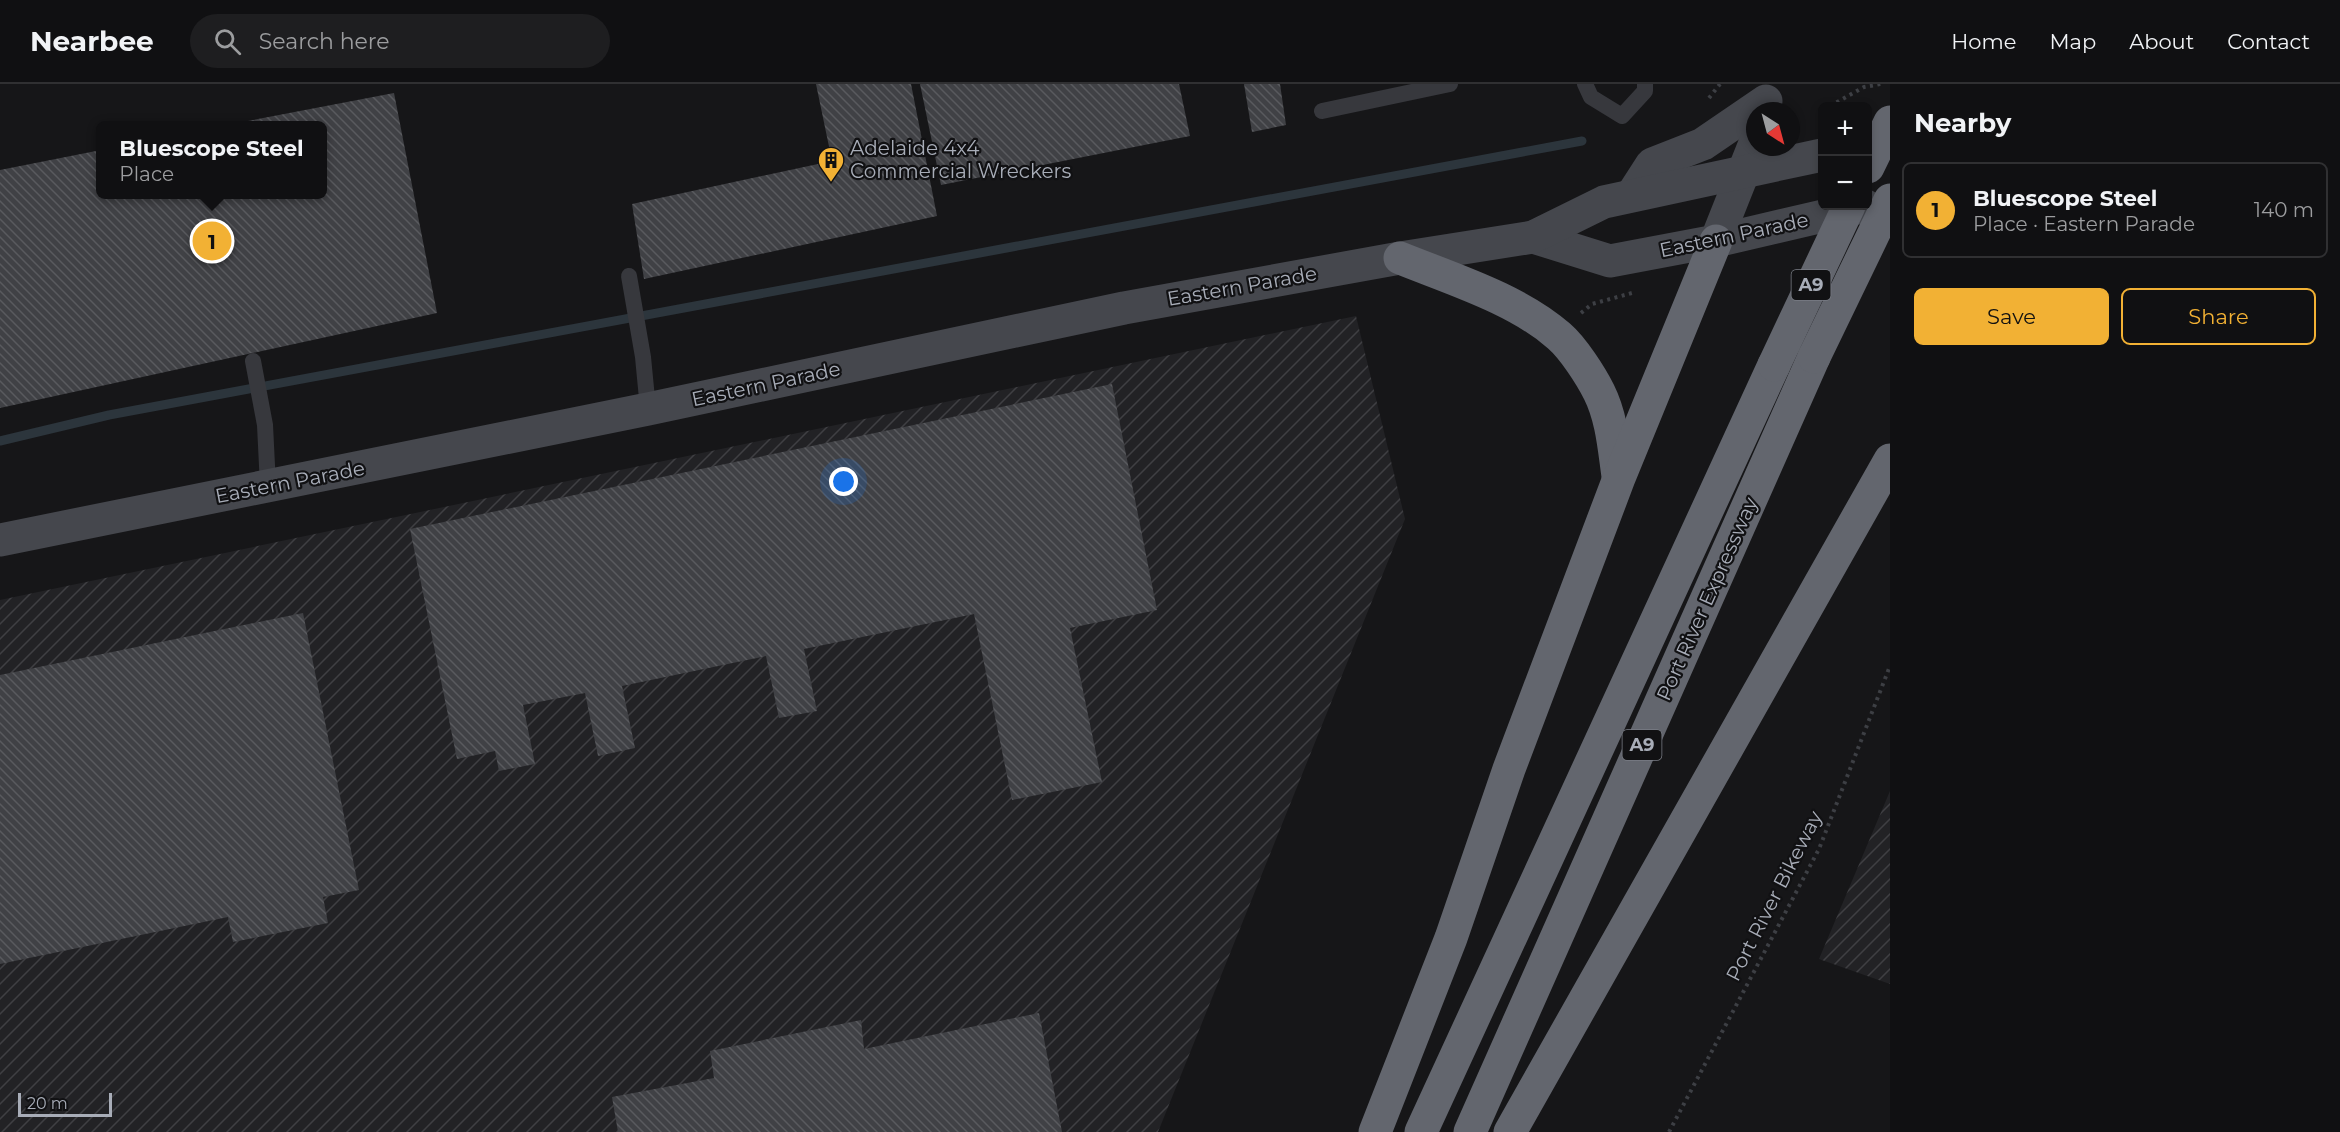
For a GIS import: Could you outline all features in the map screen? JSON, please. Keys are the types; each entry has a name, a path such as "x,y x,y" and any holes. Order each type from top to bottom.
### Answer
{"highway":[{"path":"1872,159 1890,122"},
{"name":"Port River Expressway","path":"1470,1132 1814,357 1890,200"},
{"name":"Port River Expressway","path":"1421,1132 1847,210"},
{"path":"1375,1132 1451,938 1509,768 1618,478 1716,241"},
{"path":"1400,258 1500,300 1529,315 1560,337 1599,392 1612,431 1618,478"},
{"path":"1510,1132 1890,460"}],"main road":[{"path":"1632,195 1652,164 1703,144 1768,99"},
{"path":"1872,145 1890,142"},
{"name":"Eastern Parade","path":"0,540 648,409 1124,308 1400,258 1533,237 1604,202 1750,158 1818,155"},
{"path":"1716,241 1750,158"},
{"name":"Eastern Parade","path":"1872,204 1890,200"},
{"name":"Eastern Parade","path":"1533,237 1610,261 1716,241 1846,210"}],"lane":[{"path":"1322,111 1450,84"},
{"path":"1585,84 1591,97 1622,117 1645,91 1645,84"},
{"path":"629,276 643,357 648,409"},
{"path":"253,360 265,425 268,486"}],"path":[{"path":"1837,102 1864,87 1881,84"},
{"name":"Port River Bikeway","path":"1669,1132 1819,849 1890,666"}],"shaded area":[{"path":"1356,316 1405,519 1158,1132 0,1132 0,600"},
{"path":"1890,791 1890,984 1819,959"}],"building":[{"name":"Adelaide 4x4 Commercial Wreckers","path":"816,84 911,84 937,216 644,279 632,204 832,161"},
{"path":"920,84 1179,84 1190,136 941,185"},
{"path":"1244,84 1280,84 1286,125 1252,132"},
{"path":"394,93 437,313 0,408 0,170 96,151 96,199 327,199 327,121 248,121"},
{"path":"1112,384 1157,610 1070,628 1102,782 1012,800 974,614 804,649 817,711 779,718 766,656 622,686 635,748 598,756 585,693 523,705 535,764 499,771 495,751 457,759 410,529"},
{"path":"303,613 359,890 323,897 328,923 233,942 228,917 0,964 0,675"},
{"path":"1039,1013 1062,1132 618,1132 612,1097 714,1078 710,1051 861,1020 864,1049"}],"waterway":[{"path":"0,441 109,415 1582,141"}],"place":[{"name":"Adelaide 4x4 Commercial Wreckers","path":"831,183"},
{"name":"Bluescope Steel","path":"212,241"}]}
